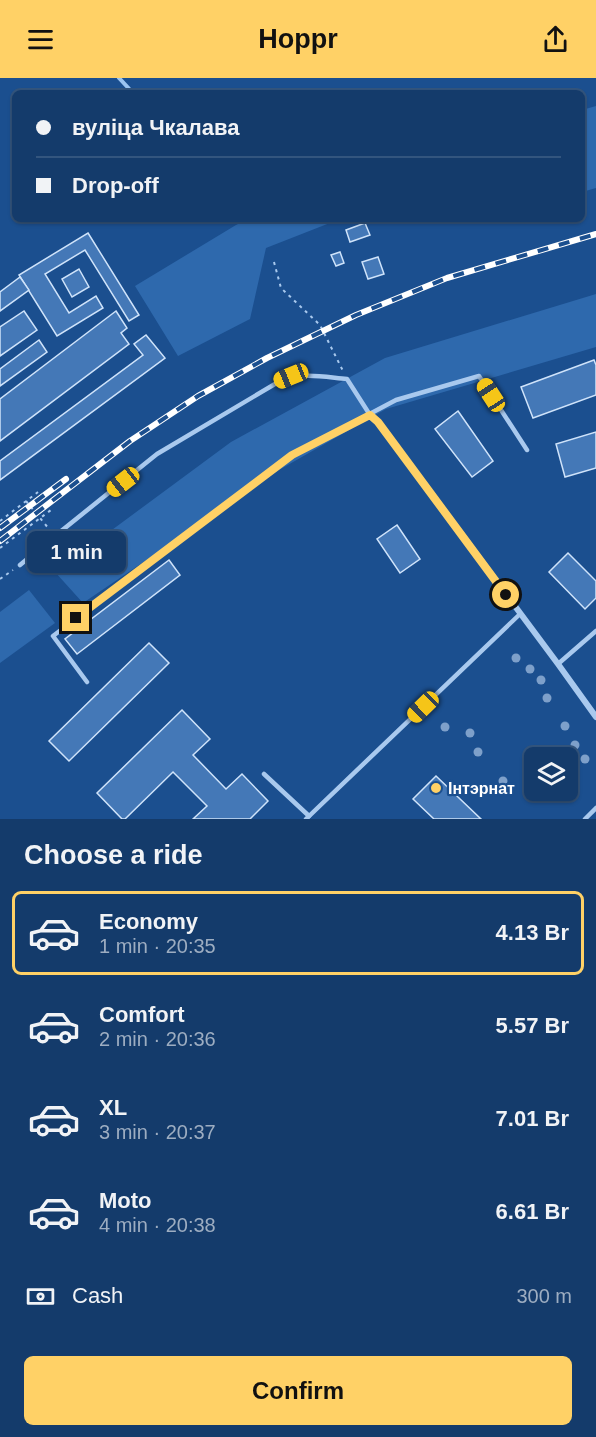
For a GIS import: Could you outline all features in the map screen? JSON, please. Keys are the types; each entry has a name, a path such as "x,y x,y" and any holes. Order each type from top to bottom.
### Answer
{"street":[{"path":"378,422 596,717"}],"lane":[{"path":"20,565 157,454 291,376 306,375 347,379 370,415 378,422"},
{"path":"87,682 53,636 292,455 396,400 479,376 526,450"},
{"path":"264,774 308,818 520,614"},
{"path":"558,664 596,631"},
{"path":"585,819 596,808"}],"path":[{"path":"274,262 281,288 320,325 347,379"},
{"path":"0,521 38,492"},
{"path":"26,501 55,536"},
{"path":"0,548 51,510"},
{"path":"0,579 20,565"}],"shaded area":[{"path":"596,106 596,188 585,191 585,109"},
{"path":"242,222 332,222 266,248 250,319 178,356 135,286"},
{"path":"596,294 596,347 386,409 279,470 83,603 55,572 231,442 385,358"},
{"path":"29,590 55,623 0,663 0,612"}],"building":[{"path":"365,223 370,235 350,242 346,230"},
{"path":"88,233 139,315 129,321 85,250 45,274 69,313 96,296 103,308 57,336 19,275"},
{"path":"340,252 344,263 336,266 331,255"},
{"path":"378,257 384,274 368,279 362,262"},
{"path":"79,269 89,287 72,297 62,279"},
{"path":"20,277 29,290 0,311 0,292"},
{"path":"24,311 37,330 0,356 0,327"},
{"path":"116,311 127,328 121,333 129,344 0,441 0,399"},
{"path":"146,335 165,358 0,480 0,461 143,355 134,344"},
{"path":"39,340 47,352 0,386 0,369"},
{"path":"594,360 596,395 533,418 521,387"},
{"path":"458,411 493,461 472,477 435,429"},
{"path":"596,432 596,468 565,477 556,444"},
{"path":"397,525 420,559 400,573 377,539"},
{"path":"568,553 596,581 596,598 585,609 549,572"},
{"path":"169,560 180,575 77,654 65,639"},
{"path":"149,643 169,663 69,761 49,741"},
{"path":"182,710 210,739 193,755 226,789 242,774 268,801 250,819 193,819 207,806 173,772 125,819 122,819 97,793"},
{"name":"Інтэрнат","path":"436,776 481,819 434,819 413,799"}],"waterway":[{"path":"119,78 130,90"}],"railway":[{"path":"0,541 130,441 198,396 267,358 356,315 447,278 596,234"},
{"path":"0,528 66,479"}],"place":[{"name":"Інтэрнат","path":"436,788"}],"route":[{"path":"76,618 292,455 370,415 378,422 506,595"}]}
